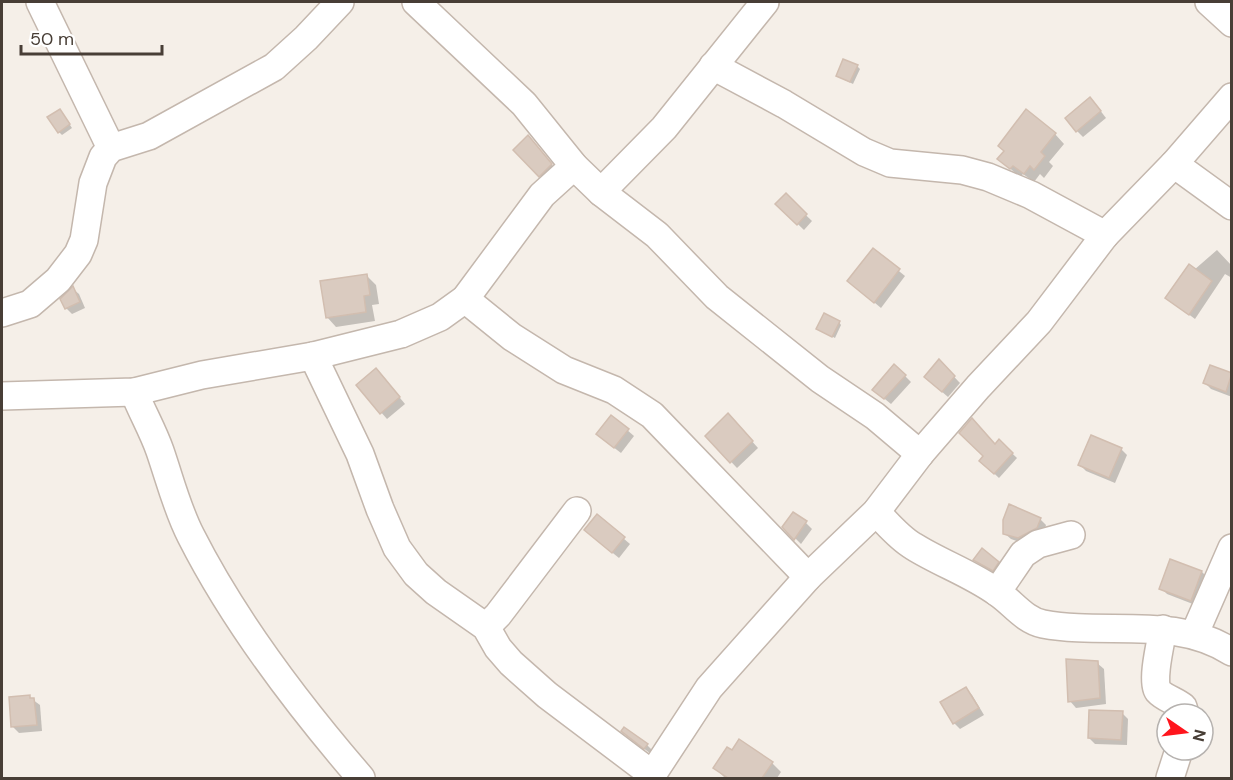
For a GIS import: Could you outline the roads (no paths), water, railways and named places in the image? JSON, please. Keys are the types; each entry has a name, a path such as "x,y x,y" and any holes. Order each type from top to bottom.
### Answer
{"street":[{"path":"40,2 111,148"},
{"path":"2,313 30,304 58,280 78,254 84,240 93,183 103,157 111,148 149,136 274,67 340,2"},
{"path":"601,192 664,128 765,2"},
{"path":"1209,2 1232,23"},
{"path":"427,6 524,105 574,166 601,192 657,235 717,297 820,379 875,416 920,454"},
{"path":"713,66 784,104 864,152 890,163 962,170 988,177 1031,195 1105,234"},
{"path":"313,356 360,454 397,548 417,574 436,592 486,627 498,648 511,663 538,687 651,777 709,688 808,577 876,512 920,454 1039,322 1105,234 1174,164 1232,98"},
{"path":"1174,164 1232,206"},
{"path":"2,396 134,392 202,375 313,356 400,334 441,317 465,299 543,195 574,166"},
{"path":"465,299 512,337 564,370 614,390 652,415 808,577"},
{"path":"134,392 159,450 177,506 215,580 276,674 361,778"},
{"path":"486,627 498,615 577,511"},
{"path":"876,512 911,546 997,592 1027,617 1040,623 1060,626 1163,629 1194,635 1232,652"},
{"path":"997,592 1023,554 1038,544 1071,535"},
{"path":"1194,635 1232,548"},
{"path":"1163,629 1156,671 1156,687 1160,693 1175,702"},
{"path":"1170,778 1175,762"}]}
